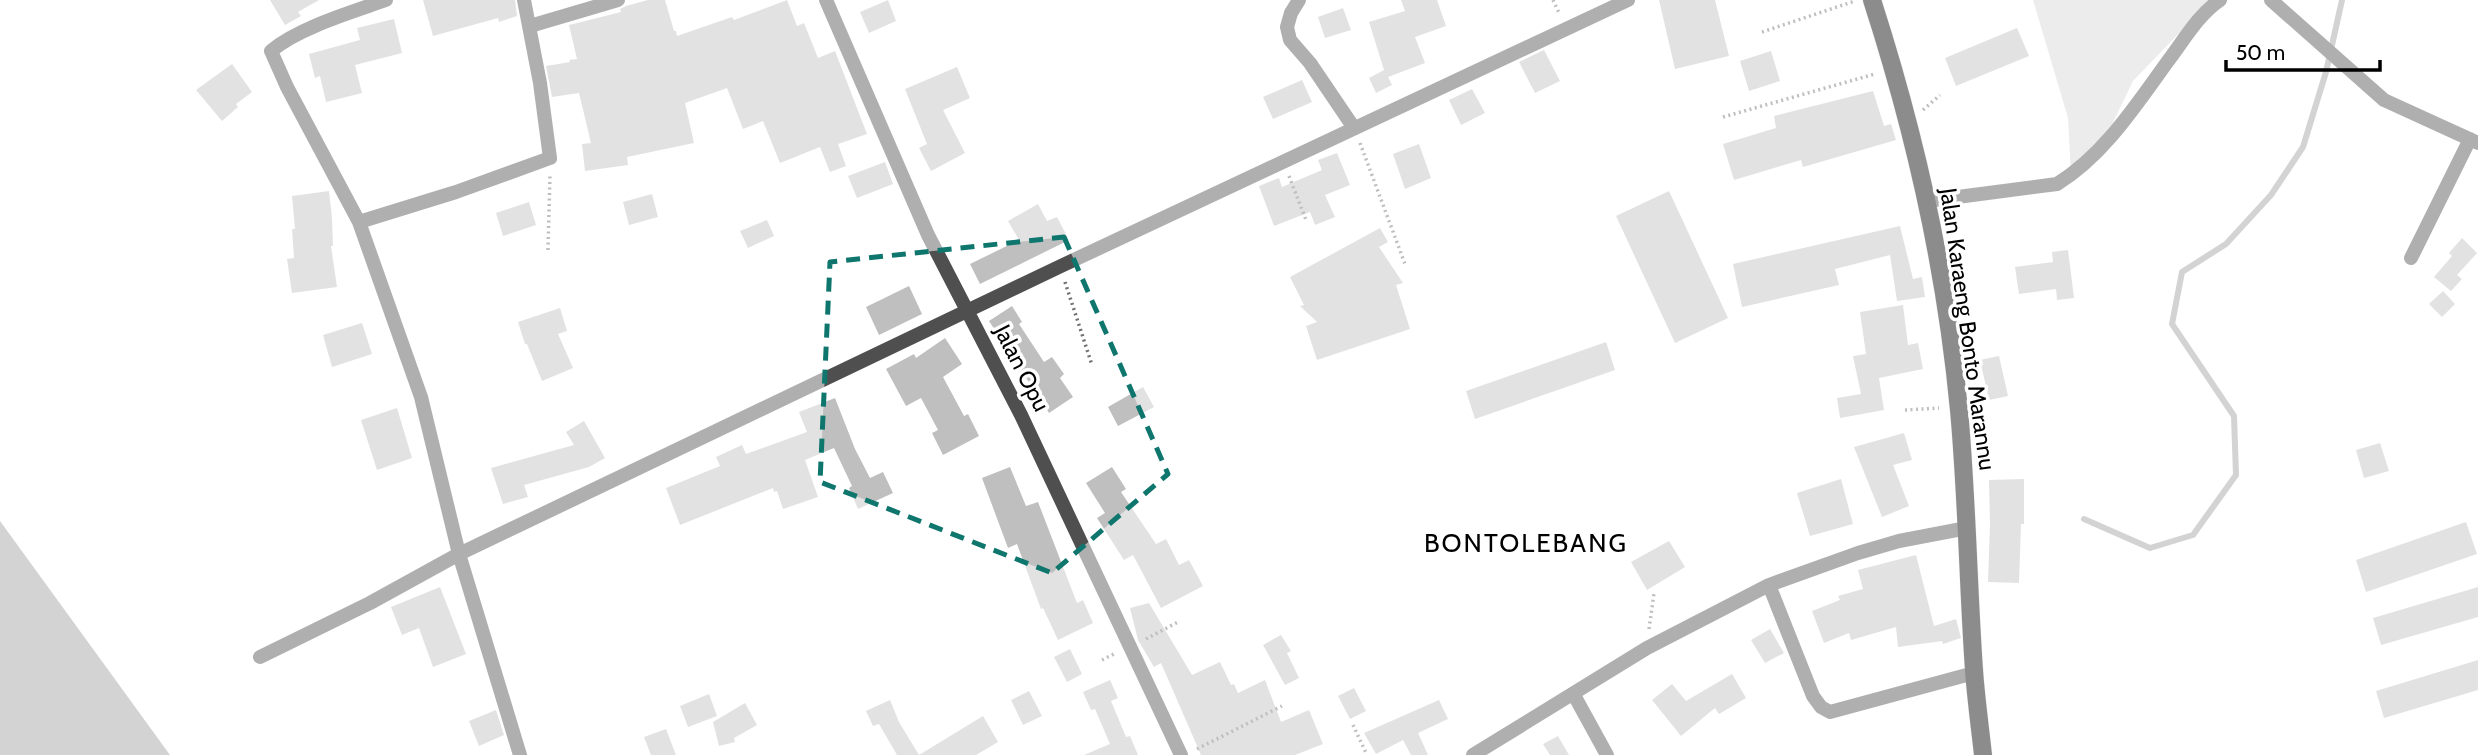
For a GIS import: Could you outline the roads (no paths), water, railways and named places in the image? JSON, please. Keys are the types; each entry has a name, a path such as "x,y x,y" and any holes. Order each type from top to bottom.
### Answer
{"main road":[{"name":"Jalan Karaeng Bonto Marannu","path":"1878,3 1927,201 1959,407 1974,673 1983,755"}],"street":[{"path":"386,0 342,15 280,43 271,51 287,87 359,222 421,397 459,554 520,755"},
{"path":"359,222 456,192 550,158 524,0"},
{"path":"530,26 618,0"},
{"name":"Jalan Opu","path":"826,0 928,235 1021,415 1183,755"},
{"path":"1299,0 1287,27 1290,40 1310,63 1354,128"},
{"path":"260,657 370,603 459,554 1060,266 1628,0"},
{"path":"1927,201 2057,184 2073,174 2096,155 2194,25 2220,0"},
{"path":"2271,0 2384,100 2474,141 2412,258"},
{"path":"1472,755 1647,648 1769,585 1899,541 1967,528"},
{"path":"1769,585 1813,695 1821,708 1830,712 1974,673"},
{"path":"1574,695 1607,755"}],"waterway":[{"path":"2084,519 2150,548 2193,535 2236,475 2234,416 2172,324 2182,272 2226,244 2271,195 2303,147 2326,72 2342,0"}],"district":[{"name":"BONTOLEBANG","path":"1526,543"}]}
